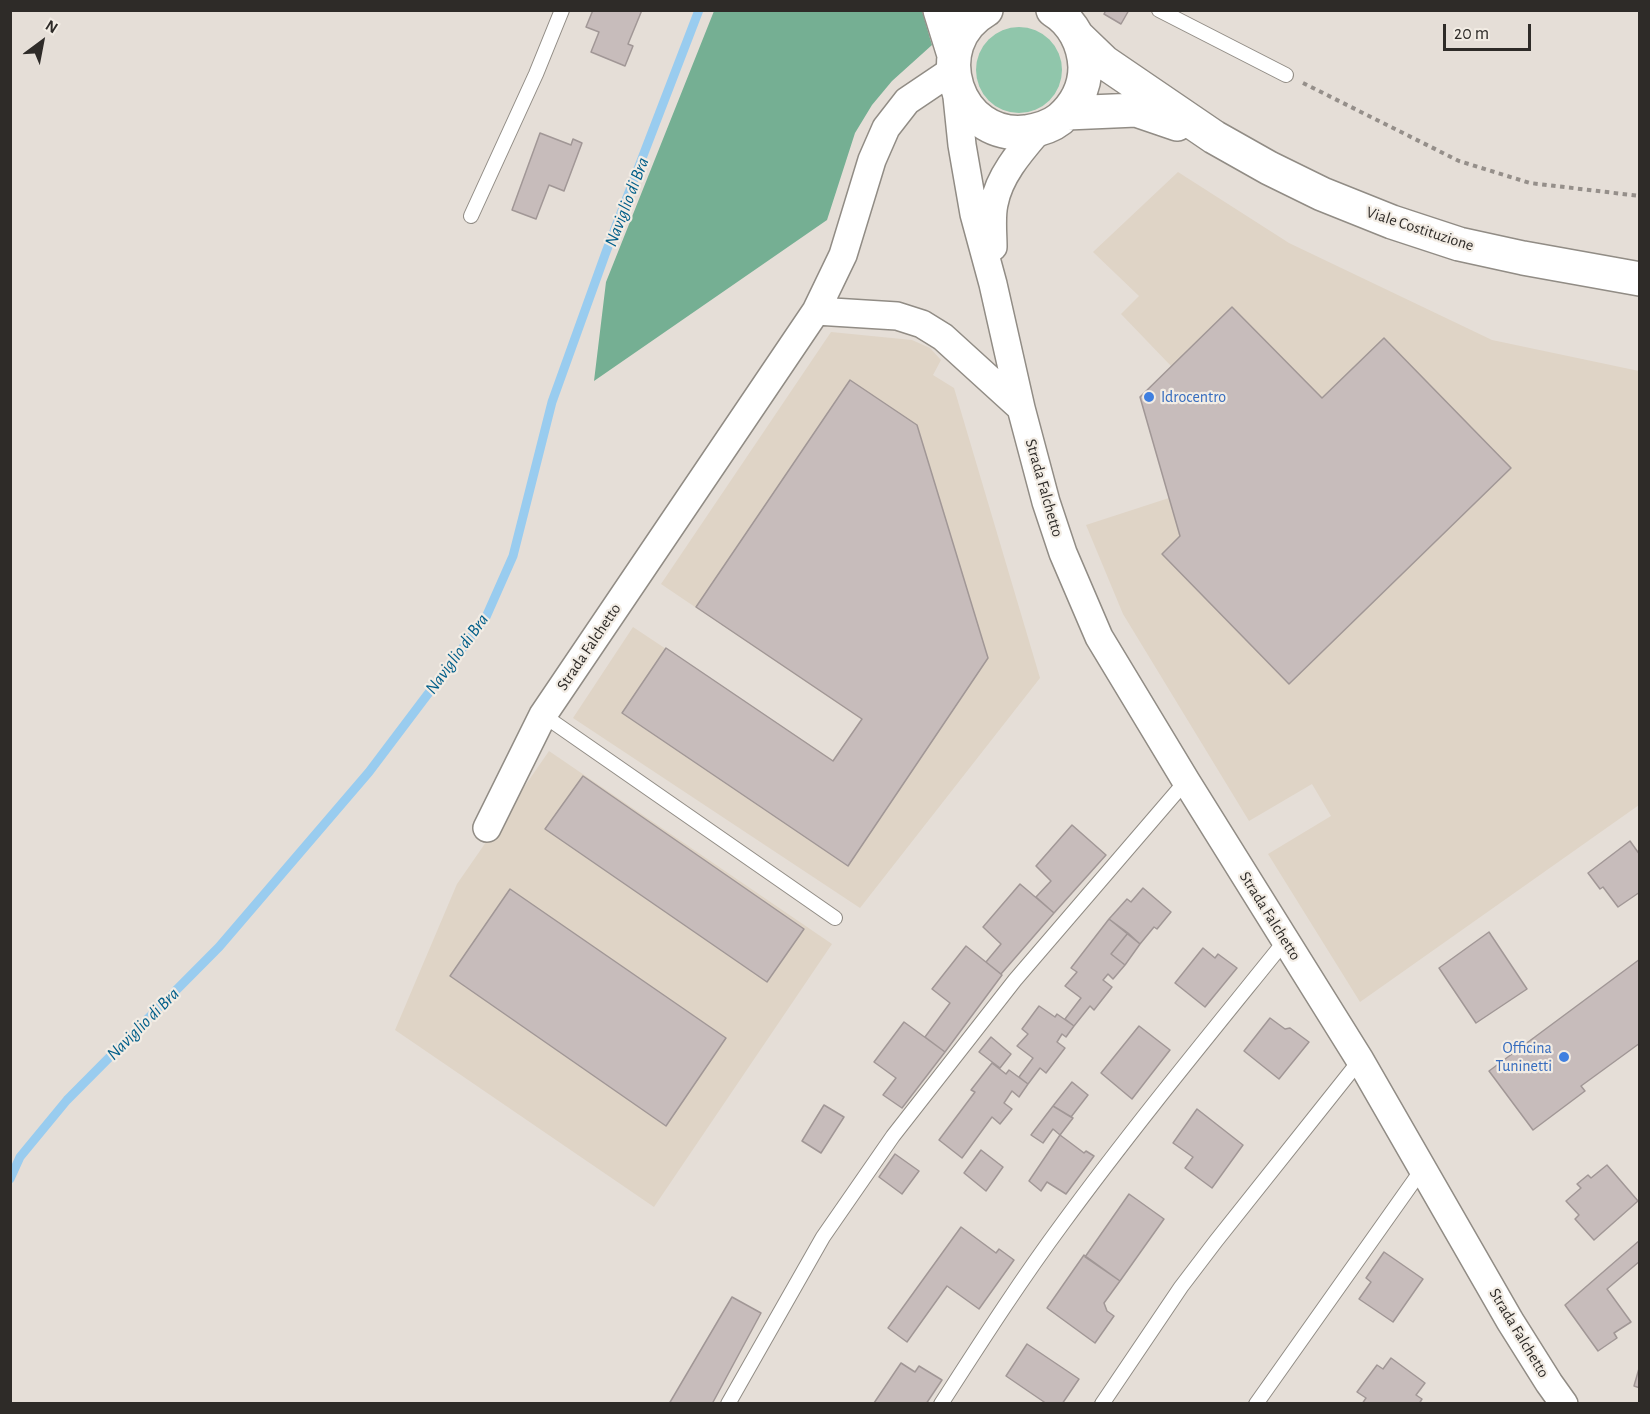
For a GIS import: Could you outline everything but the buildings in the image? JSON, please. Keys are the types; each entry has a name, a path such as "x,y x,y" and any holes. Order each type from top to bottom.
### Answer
{"street":[{"name":"Strada Falchetto","path":"940,10 954,70 962,145 974,213 1046,502 1080,595 1099,637 1360,1060 1510,1322 1564,1404"},
{"path":"986,10 969,23 960,38 954,70 965,104 979,120 997,129 1017,133 1038,130 1054,124 1067,113 1079,96 1085,77 1084,57 1078,38"},
{"name":"Viale Costituzione","path":"1057,11 1078,38 1104,62 1214,137 1311,189 1392,222 1459,244 1640,279"},
{"name":"Strada Falchetto","path":"487,828 543,715 816,311 843,255 872,160 886,128 907,101 954,70"},
{"name":"Viale Costituzione","path":"1067,113 1136,110 1214,137"},
{"name":"Strada Falchetto","path":"993,284 993,206 998,188 1018,154 1038,130"},
{"path":"816,311 897,316 922,324 943,337 1021,408"}],"lane":[{"path":"471,216 536,74 562,10"},
{"path":"1159,10 1286,75"},
{"path":"543,715 835,918"},
{"path":"728,1404 823,1237 893,1136 1015,980 1186,781"},
{"path":"941,1404 1063,1224 1130,1135 1285,941"},
{"path":"1102,1404 1216,1241 1360,1060"},
{"path":"1256,1404 1423,1168"}],"path":[{"path":"1286,75 1459,161 1530,183 1640,196"}],"shaded area":[{"path":"1178,172 1289,243 1492,340 1639,371 1639,805 1360,1002 1268,854 1331,816 1312,784 1249,821 1123,614 1086,525 1169,498 1140,397 1171,366 1121,314 1139,296 1093,252"},
{"path":"831,332 912,340 930,348 941,360 933,375 954,388 1040,678 860,908 573,718 633,627 833,760 862,720 661,584"},
{"path":"549,751 832,944 654,1207 395,1030 457,884"}],"green space":[{"path":"714,11 922,11 932,45 892,81 872,105 855,133 827,220 594,381 606,282"},
{"path":"1011,27 1027,27 1050,39 1059,53 1062,70 1059,87 1050,101 1027,113 1011,113 995,106 983,94 976,78 976,62 983,46 995,34"}],"waterway":[{"name":"Naviglio di Bra","path":"10,1179 20,1157 67,1100 219,947 369,772 486,617 513,556 552,402 606,252 699,10"}],"place":[{"name":"Idrocentro","path":"1149,397"},
{"name":"Officina Tuninetti","path":"1564,1057"}]}
